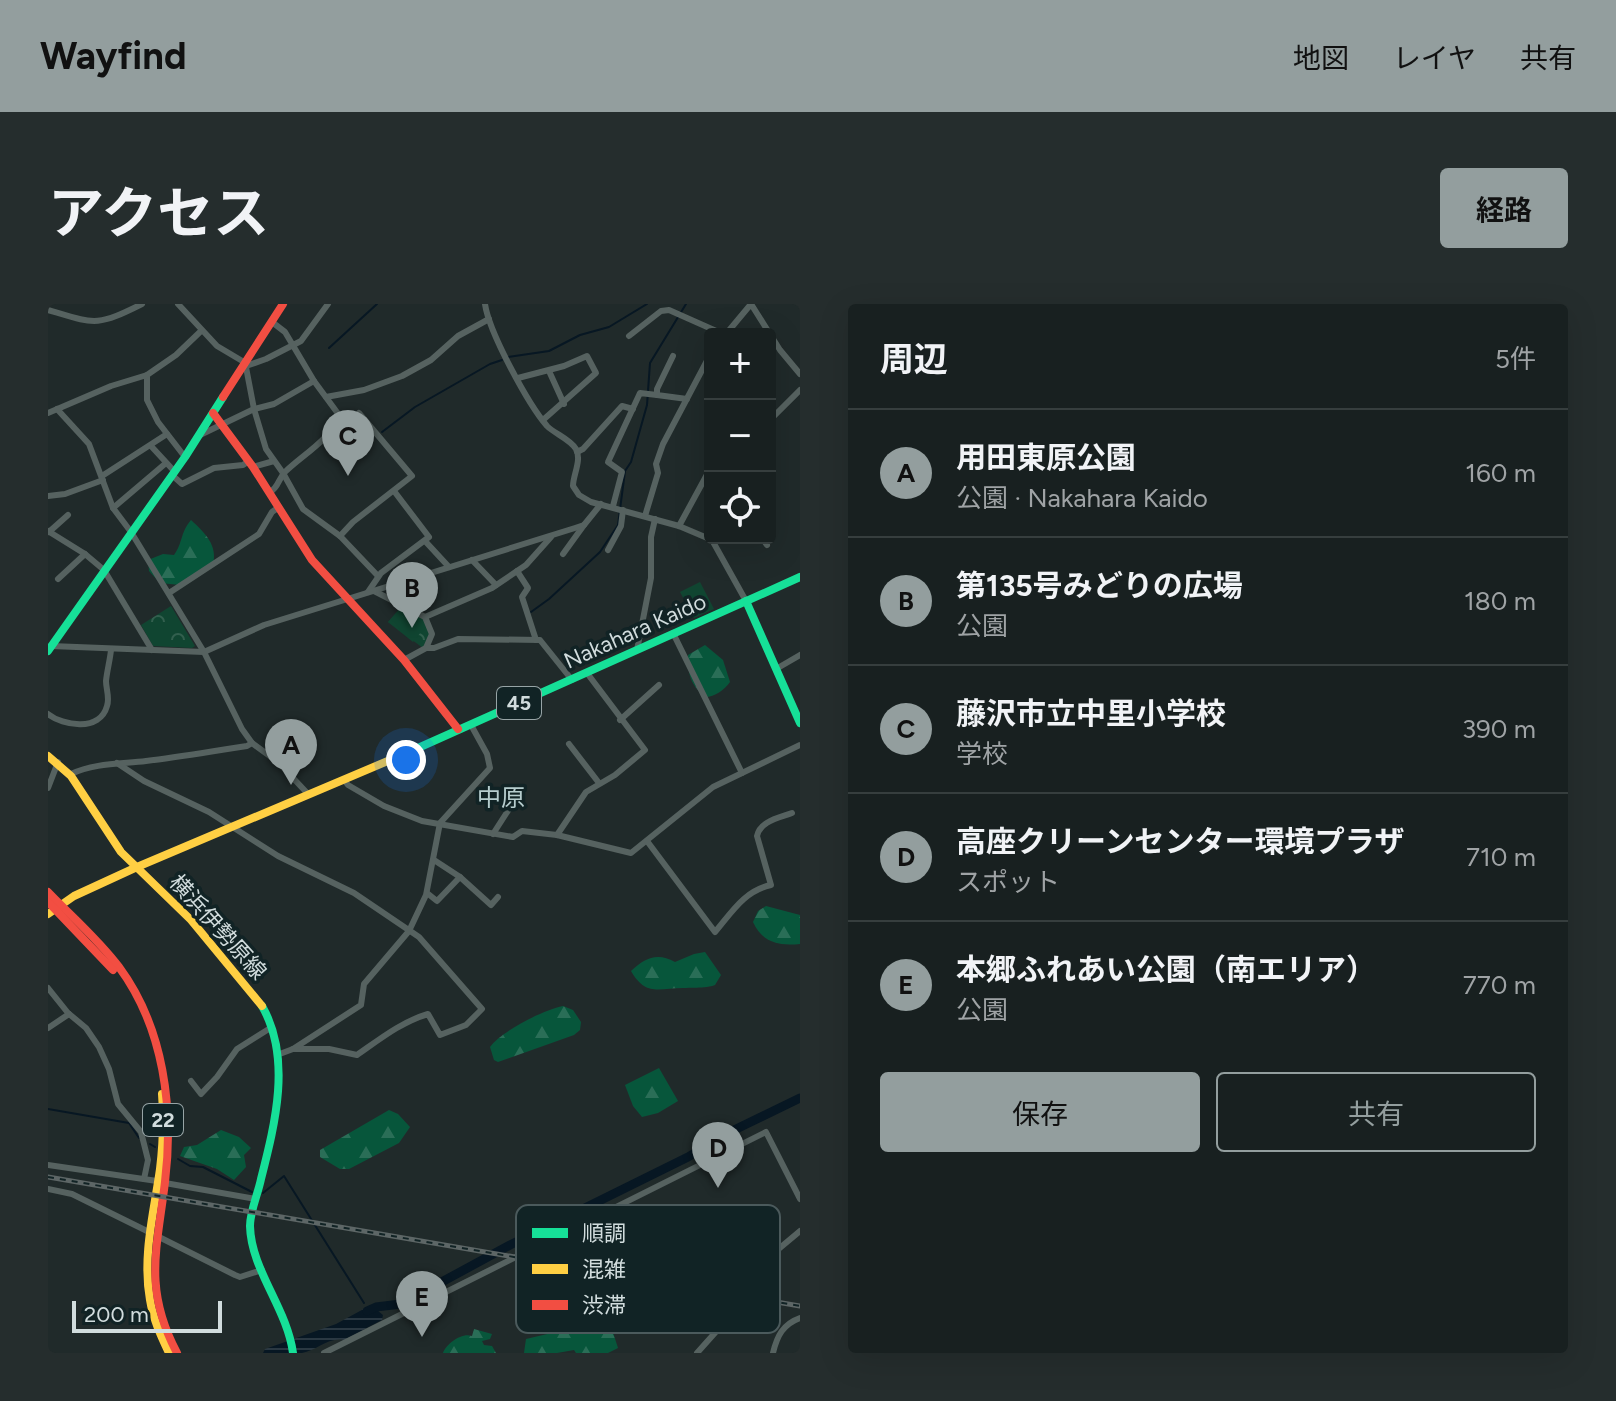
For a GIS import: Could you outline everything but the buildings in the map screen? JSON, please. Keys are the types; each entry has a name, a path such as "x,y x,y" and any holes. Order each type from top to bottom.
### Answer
{"main road":[{"path":"50,648 200,435 283,304"},
{"path":"213,413 270,492 306,552 404,660 458,729"},
{"name":"Nakahara Kaido","path":"53,907 137,867 471,725 800,577"},
{"path":"746,601 800,723"},
{"name":"横浜伊勢原線","path":"48,756 71,774 114,843 248,985 272,1027 277,1055 273,1124 250,1234 262,1270 286,1317 293,1353"},
{"name":"22","path":"48,892 53,907 115,962 141,1005 162,1060 169,1103 169,1145 145,1268 153,1308 169,1353"},
{"name":"22","path":"153,1308 177,1353"}],"street":[{"path":"48,310 80,321 98,323 142,304"},
{"path":"178,304 217,346 249,365 294,345 306,336 326,307 314,304"},
{"path":"485,304 489,319 518,378 543,420 577,452"},
{"path":"729,328 751,304 766,328"},
{"path":"629,336 661,311 669,310 712,328"},
{"path":"326,397 364,390 402,376 431,360 458,336 489,319"},
{"path":"270,492 277,488 283,473 336,423 339,415 314,381 285,332 272,322"},
{"path":"48,413 111,386 147,375 169,361 201,331"},
{"path":"776,344 800,374"},
{"path":"518,378 549,371 587,356 596,373 543,420"},
{"path":"657,395 673,356"},
{"path":"245,362 266,449 305,512 340,536 378,576"},
{"path":"645,516 663,444 704,366"},
{"path":"549,371 564,404"},
{"path":"147,375 147,400 185,457"},
{"path":"200,435 254,409 274,404 314,381"},
{"path":"776,414 800,390"},
{"path":"608,550 621,526 622,472 608,462 640,393 687,399"},
{"path":"577,452 622,406 633,409"},
{"path":"57,409 89,444 113,508 204,652 233,715 252,743 278,762 308,794"},
{"path":"336,423 345,431 359,413 412,476 353,522 340,536"},
{"path":"48,496 65,494 102,478 167,434"},
{"path":"151,446 182,484 214,468 274,461"},
{"path":"577,452 573,480 575,490 583,499 704,536"},
{"path":"113,508 166,463"},
{"path":"679,526 704,486"},
{"path":"371,592 378,576 429,537 394,491"},
{"path":"563,554 601,504"},
{"path":"169,593 259,534 272,512 279,507"},
{"path":"68,515 48,532 85,554 104,570 152,650"},
{"path":"637,650 651,578 651,537 655,519"},
{"path":"50,648 204,652 264,625 584,525"},
{"path":"425,617 496,585 526,565 553,535"},
{"path":"48,545 57,537"},
{"path":"425,541 449,567"},
{"path":"716,544 746,601"},
{"path":"58,579 85,554"},
{"path":"472,560 496,585"},
{"path":"517,571 528,588 522,597 536,640"},
{"path":"371,592 425,617 432,634 426,648"},
{"path":"673,633 742,773"},
{"path":"404,660 426,648 470,638 536,640 543,643 572,680"},
{"path":"48,714 61,723 77,725 90,722 104,712 108,706 106,680 111,650"},
{"path":"776,669 800,655"},
{"path":"557,835 580,798 645,750 587,673"},
{"path":"620,720 659,685"},
{"path":"277,1055 293,1049 361,1005 364,984 409,931 427,893 440,823 490,768 487,754 471,725"},
{"path":"71,774 117,763 252,743"},
{"path":"569,744 599,783"},
{"path":"344,780 384,806 422,821 513,837 522,831 557,835 631,853 713,787 800,745"},
{"path":"48,788 58,762"},
{"path":"117,763 144,781 209,812 309,873 354,893 428,945 482,1009 466,1025 440,1035 428,1014 415,1018 401,1024 357,1055 329,1049 293,1049"},
{"path":"493,834 511,806"},
{"path":"647,841 715,932 747,895 771,885 758,830 767,822 792,813"},
{"path":"434,860 460,877 491,905 498,897"},
{"path":"427,893 437,901 460,877"},
{"path":"48,988 69,1014 86,1028 99,1047 109,1069 118,1104 141,1132 148,1160 144,1179"},
{"path":"48,1028 69,1014"},
{"path":"191,1081 201,1094 237,1049 272,1027"},
{"path":"621,1205 766,1132 800,1199"},
{"path":"48,1165 257,1195"},
{"path":"48,1189 72,1194 240,1277 262,1270"},
{"path":"780,1248 800,1231"},
{"path":"328,1353 516,1258"},
{"path":"773,1353 777,1338 788,1323 800,1318"},
{"path":"697,1353 715,1333"}],"green space":[{"path":"191,520 212,545 213,565 180,585 160,583 149,571 148,560 163,554 174,555"},
{"path":"700,582 714,609 694,618 680,592"},
{"path":"171,606 195,646 192,648 153,646 141,625"},
{"path":"402,606 425,620 430,634 423,648 388,622"},
{"path":"397,612 421,632 413,642 388,622"},
{"path":"705,645 723,660 730,682 719,692 705,697 691,679 688,655"},
{"path":"766,906 800,915 800,944 772,942 761,935 753,922 758,911"},
{"path":"705,952 721,975 715,985 648,988 631,971 652,958 662,957 675,962"},
{"path":"563,1006 573,1010 581,1022 580,1030 574,1035 498,1062 494,1060 490,1047 504,1034 534,1017"},
{"path":"659,1068 678,1101 658,1113 642,1117 633,1106 625,1085"},
{"path":"389,1110 398,1114 410,1127 399,1143 349,1169 340,1169 320,1157 320,1150"},
{"path":"221,1130 239,1137 251,1148 244,1155 246,1167 234,1180 217,1169 180,1156 184,1147 197,1145"},
{"path":"474,1329 492,1334 490,1339 482,1341 484,1345 492,1346 496,1353 443,1353 455,1340 472,1336"},
{"path":"552,1333 613,1333 618,1348 608,1353 576,1353 574,1350 524,1353 526,1339"}],"water":[{"path":"371,1305 383,1315 382,1320 344,1340 333,1340 302,1353 263,1353 265,1349 336,1324"}],"waterway":[{"path":"329,348 377,304"},
{"path":"508,357 549,351 580,335 609,327 647,304"},
{"path":"531,612 600,552 618,525 625,471 631,462 647,405 650,363 686,304"},
{"path":"382,432 415,407 502,360"},
{"path":"591,1205 800,1098"},
{"path":"48,1109 129,1123 139,1138"},
{"path":"150,1144 155,1147"},
{"path":"178,1159 190,1166 203,1167 252,1192"},
{"path":"263,1193 284,1176 364,1303"},
{"path":"367,1311 401,1304 516,1242"}],"railway":[{"path":"48,1177 516,1257"},
{"path":"780,1303 800,1306"}],"traffic: fast":[{"path":"48,651 185,457 223,397"},
{"path":"409,752 800,577"},
{"path":"746,601 800,723"},
{"path":"262,1006 276,1047 278,1091 250,1226 256,1258 284,1320 293,1353"}],"traffic: slow":[{"path":"48,914 74,896 137,867 409,752"},
{"path":"48,756 71,776 121,852 191,920 262,1006"},
{"path":"162,1094 162,1150 147,1267 151,1307 169,1353"}],"traffic: jam":[{"path":"223,397 283,304"},
{"path":"213,413 253,467 312,560 404,660 458,729"},
{"path":"48,892 119,967 134,991 156,1042 168,1126 165,1182 156,1249 156,1288 166,1330 177,1353"},
{"path":"48,902 113,970"}],"place":[{"name":"藤沢市立中里小学校","path":"348,476"},
{"name":"第135号みどりの広場","path":"412,628"},
{"name":"用田東原公園","path":"291,785"},
{"name":"高座クリーンセンター環境プラザ","path":"718,1188"},
{"name":"本郷ふれあい公園（南エリア）","path":"422,1337"}],"district":[{"name":"中原","path":"501,797"}]}
